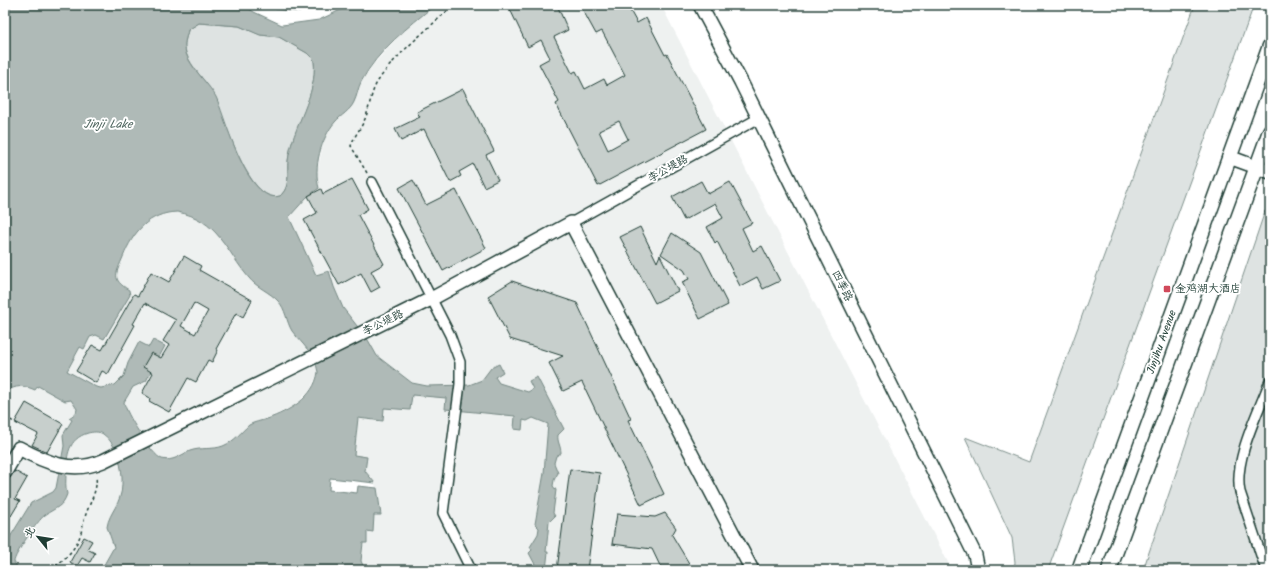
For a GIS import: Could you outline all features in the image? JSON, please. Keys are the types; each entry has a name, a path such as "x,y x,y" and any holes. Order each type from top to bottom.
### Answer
{"main road":[{"name":"Jinjihu Avenue","path":"1079,570 1270,46"},
{"path":"1109,570 1263,169 1270,131"}],"street":[{"name":"四季路","path":"700,5 759,118 975,555 978,570"},
{"name":"李公堤路","path":"5,472 18,448 53,464 73,467 98,463 166,431 433,298 759,118"},
{"path":"1229,157 1263,169"},
{"path":"372,182 433,298 460,362 460,384 443,513 471,570"},
{"path":"571,223 752,570"},
{"path":"1266,570 1240,492 1238,481 1240,462 1270,380"}],"path":[{"path":"372,182 351,146 365,120 369,102 378,81 399,57 454,5"},
{"path":"5,417 21,426"},
{"path":"51,570 70,554 76,545 83,529 85,515 97,481 98,463"}],"shaded area":[{"path":"268,5 303,5 300,12 276,9"},
{"path":"435,5 661,5 952,570 365,570 361,561 363,543 366,543 367,531 373,532 374,514 381,515 375,483 354,455 358,418 383,421 384,408 412,383 377,356 343,308 329,271 316,275 289,217 307,197 319,188 316,177 324,140 328,131 336,120 348,111 361,83 373,65 407,27"},
{"path":"1195,5 1254,5 1048,570 1014,570 1015,562 1012,538 965,437 1029,462"},
{"path":"199,23 239,26 261,35 279,37 307,53 314,60 314,73 309,99 291,148 288,161 286,188 280,196 268,195 257,186 247,172 210,89 188,58 185,41 188,30"},
{"path":"1265,211 1270,212 1270,570 1143,570"},
{"path":"177,212 196,218 207,224 218,234 249,278 277,299 310,351 318,372 310,390 293,407 250,425 239,437 222,447 191,451 175,459 168,460 158,457 149,449 126,410 124,402 133,387 146,381 165,346 149,347 139,342 122,379 115,385 106,388 96,387 67,371 80,347 84,349 90,337 96,335 104,339 129,290 118,281 116,273 133,235 145,224 156,217"},
{"path":"21,386 35,390 38,386 65,401 71,400 77,409 76,413 71,415 70,418 72,420 63,435 64,446 56,488 53,492 31,503 7,542 5,541 5,392 13,387"},
{"path":"97,432 105,436 112,443 119,462 122,478 120,500 107,524 107,531 114,545 111,553 101,570 19,570 14,562 16,553 45,515 58,508 67,494 65,489 67,460 70,447 77,439 86,434"}],"water":[{"name":"Jinji Lake","path":"5,5 243,5 254,12 282,25 319,20 351,5 435,5 394,40 368,70 361,82 352,105 335,122 322,145 317,172 319,188 307,197 289,217 316,275 329,271 343,308 368,340 377,356 412,383 427,386 469,385 482,380 491,368 499,364 503,372 495,377 499,383 528,392 533,389 529,381 537,377 564,429 558,435 561,453 556,456 554,463 558,473 554,480 553,486 556,490 553,513 555,516 549,522 546,570 538,570 529,553 532,550 530,547 538,534 539,528 535,524 544,473 548,424 533,418 527,421 523,420 522,430 514,429 515,416 445,409 446,398 412,395 410,410 384,408 383,421 358,418 354,455 367,457 365,471 375,483 330,478 329,490 357,493 358,486 377,488 381,515 374,515 373,532 367,531 367,543 363,543 361,561 365,570 101,570 114,547 107,527 110,517 120,497 122,478 118,457 112,444 103,434 96,432 88,433 76,439 70,448 66,473 67,494 63,502 37,523 27,538 18,552 14,562 19,570 8,570 5,568 5,541 7,542 31,503 53,492 56,488 64,446 63,435 72,420 69,418 76,413 77,409 71,400 65,401 38,386 35,390 20,386 5,392","holes":["199,23 239,26 260,35 279,37 307,53 314,60 314,73 309,99 290,148 287,184 280,196 268,195 257,187 248,174 239,157 216,97 193,67 186,54 185,41 188,30","177,212 202,221 212,229 252,281 281,304 292,331 308,350 314,360 318,372 316,381 306,396 284,412 249,425 234,439 223,446 198,449 173,459 166,460 158,456 146,442 129,415 124,402 133,387 146,381 165,346 153,340 149,347 139,342 128,363 124,376 115,385 101,388 96,387 67,371 80,347 84,349 90,337 96,335 104,339 130,295 129,290 119,283 117,279 117,272 127,248 137,232 150,220 167,213"]}],"building":[{"path":"508,5 557,5 568,30 554,37 572,73 576,71 585,89 604,79 607,85 625,75 602,31 596,34 580,5 627,5 637,23 646,18 665,55 667,54 706,129 598,186 556,104 559,102 539,64 550,58 541,40 528,47","holes":["619,121 628,139 608,150 599,131"]},
{"path":"463,89 494,151 486,155 498,180 484,187 473,164 459,172 461,176 450,182 424,129 401,141 395,129 420,117 417,112"},
{"path":"352,179 368,209 358,215 384,264 371,271 380,287 371,292 361,273 339,285 304,220 317,213 308,196 321,189 323,194"},
{"path":"413,180 426,205 456,190 486,248 443,271 399,188"},
{"path":"701,181 708,194 730,182 752,223 742,228 753,251 762,246 780,281 763,289 757,277 740,286 717,241 715,243 707,227 723,218 715,203 684,220 672,197"},
{"path":"640,227 657,262 660,255 678,291 655,303 620,237"},
{"path":"672,233 701,252 728,305 700,319 682,282 689,279 684,270 661,254"},
{"path":"184,256 201,266 199,270 252,300 243,317 236,313 216,349 218,350 212,362 208,360 196,382 188,378 169,412 149,401 150,398 142,393 153,373 143,367 151,353 161,358 169,345 163,341 176,320 145,303 133,324 135,325 108,374 102,371 96,383 76,371 92,345 102,350 134,294 138,296 151,272 169,282","holes":["194,303 208,311 195,334 181,326"]},
{"path":"512,281 577,303 631,419 628,420 664,494 641,505 582,382 563,391 549,363 563,356 510,339 488,296"},
{"path":"26,403 63,424 47,452 32,445 38,434 15,422"},
{"path":"570,469 600,473 587,570 557,570"},
{"path":"15,471 27,478 15,499 20,501 11,516 5,513 5,480 9,479"},
{"path":"665,513 676,528 672,535 693,570 662,570 652,549 612,544 617,514 655,517"},
{"path":"84,537 92,541 87,549 95,553 90,562 82,558 77,566 70,562"}],"place":[{"name":"金鸡湖大酒店","path":"1167,289"}]}
